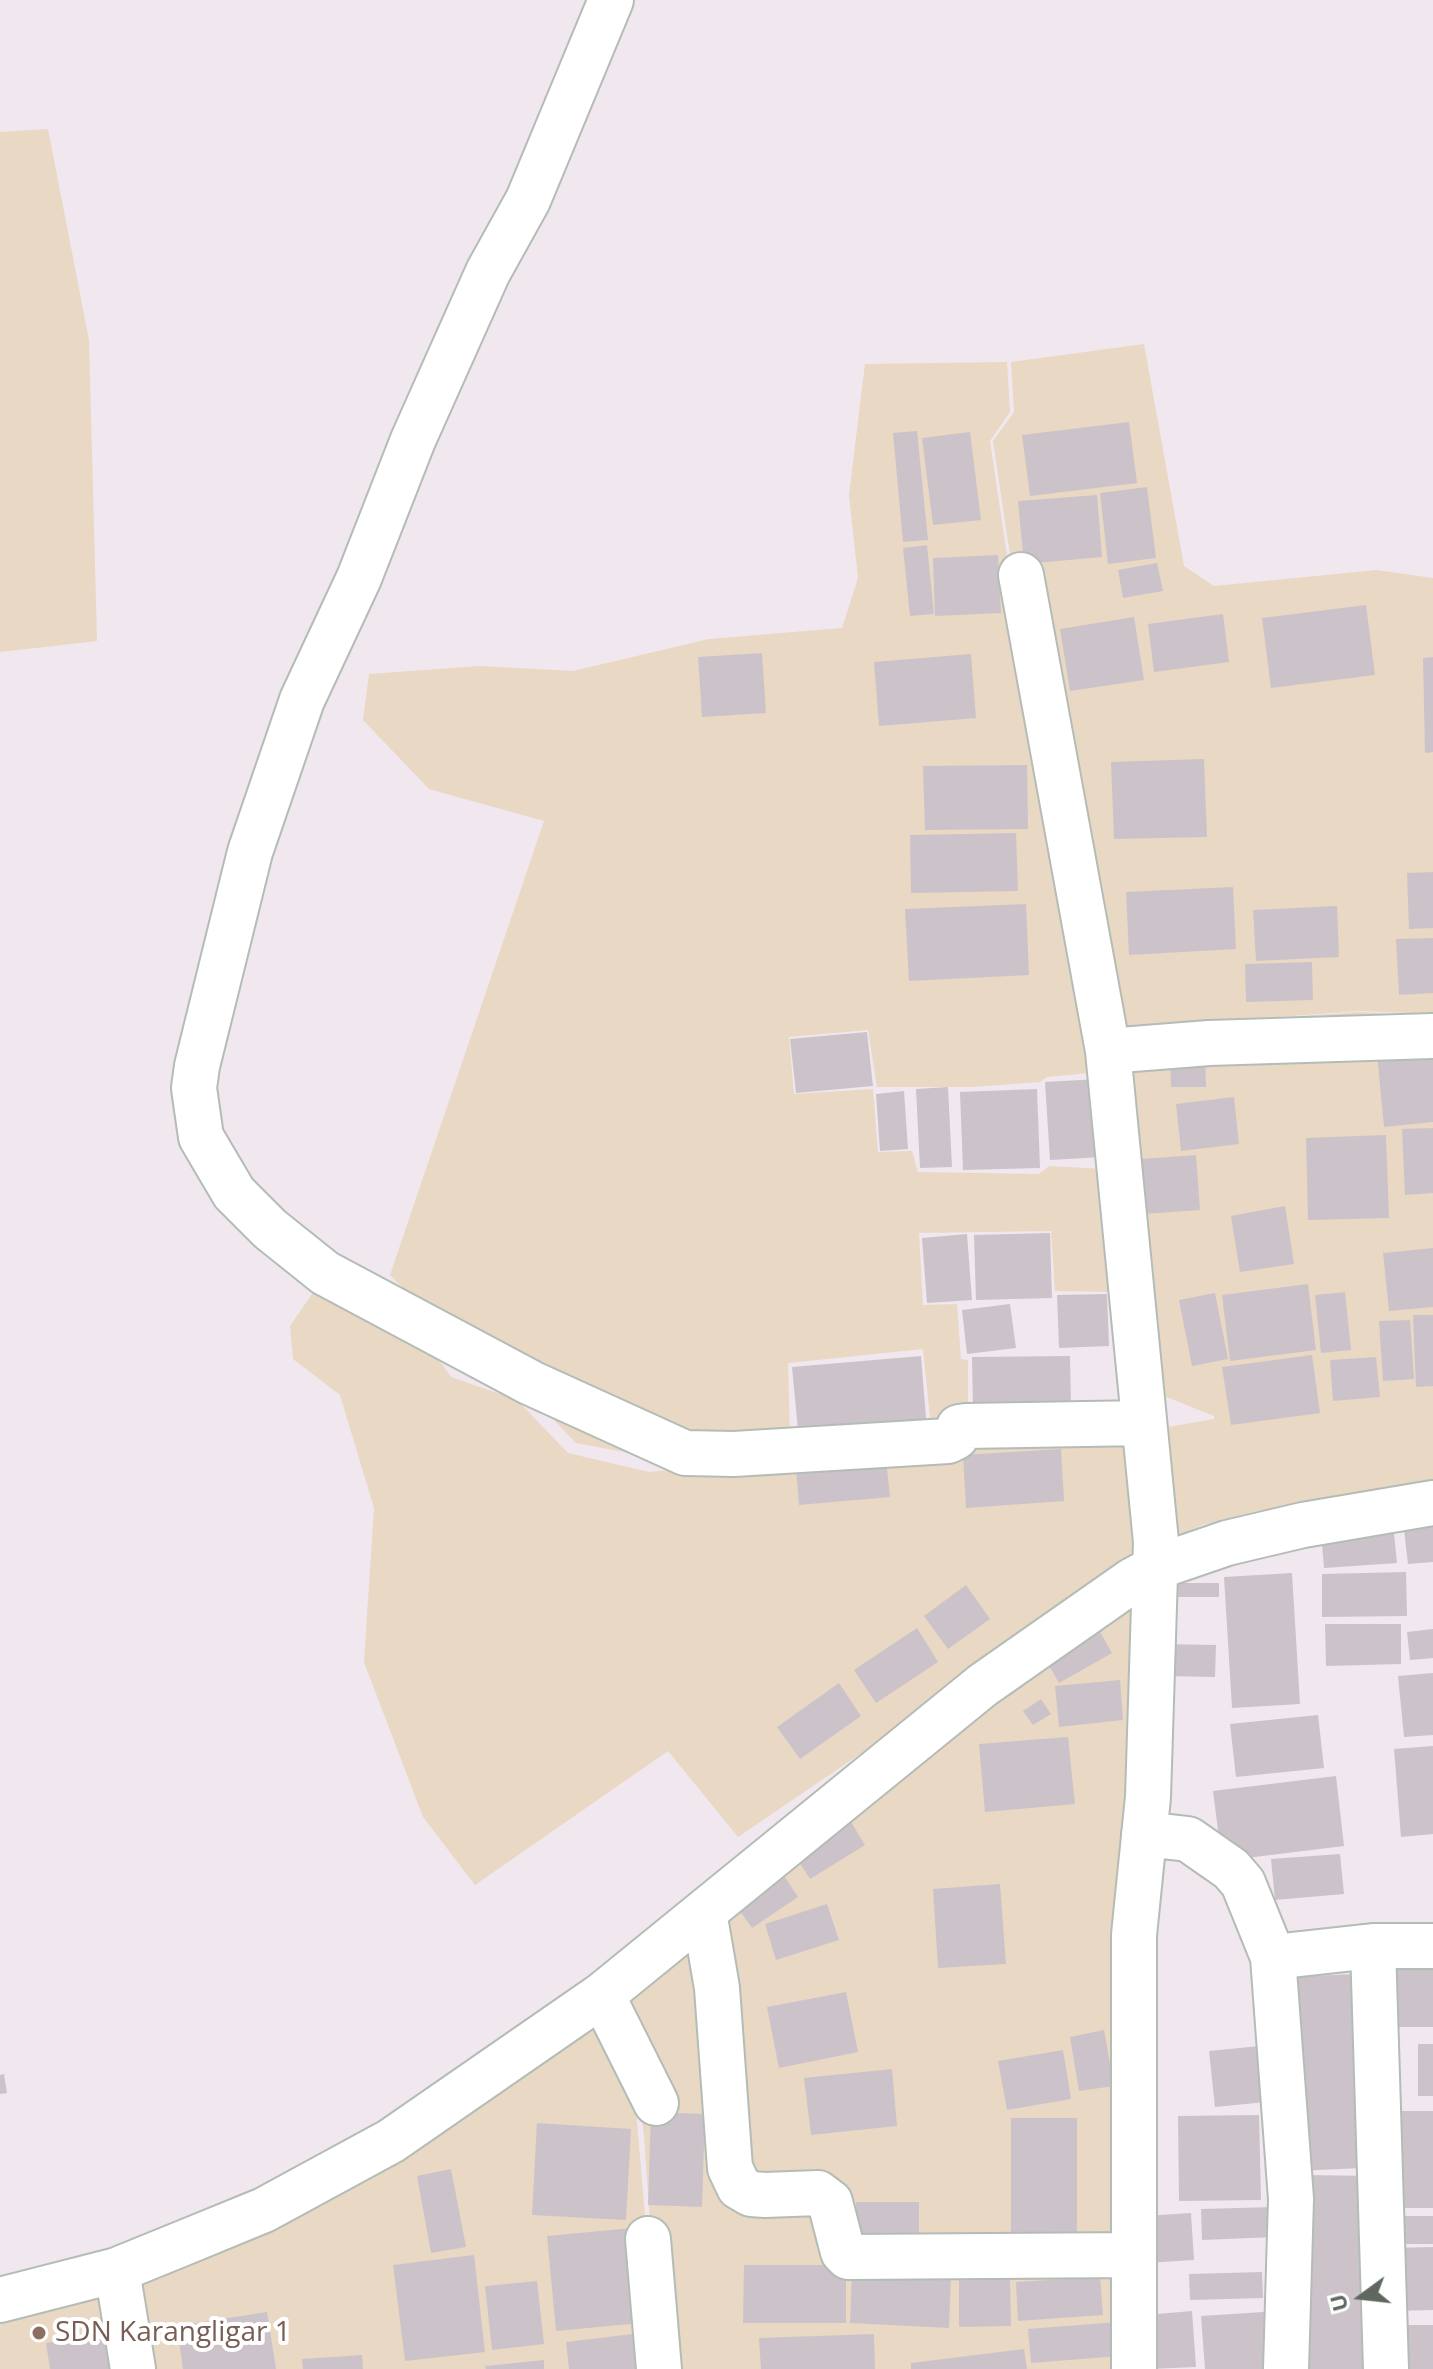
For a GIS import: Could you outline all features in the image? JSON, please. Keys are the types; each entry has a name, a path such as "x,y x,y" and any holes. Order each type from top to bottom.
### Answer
{"street":[{"path":"611,0 528,200 488,272 413,440 359,578 302,700 250,852 197,1066 194,1088 201,1137 234,1193 270,1229 325,1273 531,1383 685,1453 734,1454 948,1441 956,1437 959,1427 966,1426 1144,1423"},
{"path":"1021,575 1108,1051 1155,1539 1144,1834 1134,1935 1134,2369"},
{"path":"1108,1051 1209,1043 1433,1036"},
{"path":"1155,1539 1227,1543 1303,1525 1433,1503"},
{"path":"0,2300 117,2270 264,2210 391,2141 602,1995 983,1685 1101,1601 1155,1539"},
{"path":"1144,1834 1188,1839 1231,1869 1243,1883 1273,1957 1291,2199 1286,2369"},
{"path":"704,1912 719,2000 730,2168 739,2187 751,2194 818,2193 830,2202 843,2252 848,2257 1133,2255"},
{"path":"1273,1957 1373,1946 1433,1946"},
{"path":"1373,1946 1386,2369"},
{"path":"602,1995 656,2103"},
{"path":"648,2239 659,2369"},
{"path":"117,2270 133,2369"}],"shaded area":[{"path":"48,129 89,340 97,641 0,652 0,132"},
{"path":"1144,344 1184,566 1214,586 1376,570 1433,578 1433,1014 1359,1011 1129,1028 1359,1012 1433,1016 1433,1488 1257,1511 1202,1525 1171,1539 1156,1429 1214,1419 1214,1416 1154,1392 1014,581 993,441 1014,412 1011,362"},
{"path":"1007,362 1010,412 990,441 1011,583 1101,1072 1047,1077 1040,1082 973,1087 877,1087 868,1030 789,1037 794,1094 873,1089 878,1152 912,1151 918,1172 1039,1174 1049,1166 1104,1169 1112,1292 1055,1291 1051,1231 919,1233 923,1305 957,1304 961,1359 968,1360 968,1412 931,1426 923,1349 788,1363 790,1441 646,1456 576,1443 523,1388 424,1309 390,1275 544,821 429,789 363,720 369,674 480,666 573,671 709,639 842,628 858,578 849,495 865,364"},
{"path":"314,1291 404,1312 451,1377 517,1400 568,1453 649,1472 1132,1425 1144,1556 1060,1618 738,1837 668,1751 475,1885 423,1817 364,1662 374,1508 340,1395 293,1359 290,1326"},
{"path":"1142,1565 1134,2369 660,2369 644,2135 637,2085 582,1996"},
{"path":"579,1998 634,2086 658,2369 132,2369 119,2273 167,2257"},
{"path":"108,2286 121,2369 0,2369 0,2314"}],"building":[{"path":"1129,422 1137,483 1030,496 1022,435"},
{"path":"917,431 928,540 903,542 893,433"},
{"path":"970,432 981,520 933,525 922,438"},
{"path":"1147,487 1156,558 1108,564 1100,493"},
{"path":"1097,495 1102,557 1024,564 1018,501"},
{"path":"927,545 934,614 910,616 903,548"},
{"path":"998,555 1001,613 935,616 933,558"},
{"path":"1157,563 1163,591 1123,598 1118,570"},
{"path":"1366,605 1375,675 1271,688 1262,618"},
{"path":"1223,614 1229,662 1154,672 1148,624"},
{"path":"1134,617 1144,680 1070,691 1060,629"},
{"path":"762,653 766,713 702,717 698,657"},
{"path":"971,654 976,718 879,726 874,662"},
{"path":"1433,657 1433,752 1425,753 1423,658"},
{"path":"1204,759 1207,837 1114,839 1111,762"},
{"path":"1027,765 1028,829 925,830 923,766"},
{"path":"1016,833 1018,891 911,893 910,835"},
{"path":"1433,872 1433,928 1409,929 1407,873"},
{"path":"1233,887 1236,949 1129,955 1126,892"},
{"path":"1026,904 1029,975 909,981 905,909"},
{"path":"1337,906 1339,957 1256,961 1253,910"},
{"path":"1433,938 1433,993 1399,995 1396,939"},
{"path":"1312,962 1313,1000 1246,1002 1245,964"},
{"path":"867,1032 873,1086 796,1093 790,1039"},
{"path":"1433,1048 1433,1122 1384,1127 1377,1054"},
{"path":"1205,1053 1206,1087 1171,1087 1170,1054"},
{"path":"1098,1079 1102,1157 1050,1160 1045,1082"},
{"path":"948,1087 952,1167 920,1168 916,1089"},
{"path":"1037,1089 1040,1168 963,1170 960,1092"},
{"path":"904,1091 908,1149 880,1151 876,1094"},
{"path":"1234,1097 1239,1144 1181,1151 1176,1104"},
{"path":"1433,1128 1433,1193 1405,1195 1402,1129"},
{"path":"1386,1135 1389,1218 1308,1220 1306,1138"},
{"path":"1196,1155 1200,1210 1130,1215 1126,1160"},
{"path":"1285,1206 1294,1264 1240,1272 1231,1216"},
{"path":"1050,1233 1052,1298 976,1300 974,1235"},
{"path":"967,1234 972,1300 927,1303 922,1238"},
{"path":"1433,1248 1433,1307 1389,1311 1383,1253"},
{"path":"1308,1284 1316,1350 1230,1361 1222,1295"},
{"path":"1345,1292 1351,1350 1321,1353 1315,1295"},
{"path":"1215,1293 1228,1359 1192,1366 1179,1300"},
{"path":"1107,1294 1109,1346 1059,1348 1057,1295"},
{"path":"1010,1304 1016,1348 967,1354 962,1310"},
{"path":"1413,1315 1433,1315 1433,1386 1416,1387"},
{"path":"1410,1320 1414,1379 1383,1381 1379,1321"},
{"path":"1312,1355 1320,1413 1231,1425 1222,1367"},
{"path":"921,1356 927,1431 799,1441 792,1367"},
{"path":"1070,1356 1071,1407 973,1409 972,1357"},
{"path":"1376,1357 1380,1397 1333,1401 1330,1360"},
{"path":"1061,1449 1064,1501 966,1508 963,1455"},
{"path":"886,1460 890,1497 799,1505 796,1468"},
{"path":"1433,1517 1433,1562 1408,1564 1403,1521"},
{"path":"1393,1524 1397,1563 1324,1568 1321,1531"},
{"path":"1406,1572 1407,1616 1322,1617 1322,1574"},
{"path":"1292,1573 1300,1704 1232,1708 1224,1577"},
{"path":"1171,1583 1219,1583 1219,1597 1171,1597"},
{"path":"966,1585 990,1619 948,1649 924,1616"},
{"path":"1095,1623 1112,1653 1059,1683 1042,1653"},
{"path":"1325,1624 1401,1624 1401,1664 1326,1666"},
{"path":"917,1628 938,1662 876,1703 854,1670"},
{"path":"1433,1629 1433,1658 1410,1660 1407,1632"},
{"path":"1160,1644 1216,1645 1215,1677 1160,1676"},
{"path":"1433,1673 1433,1735 1404,1737 1398,1676"},
{"path":"1120,1680 1123,1720 1059,1727 1055,1686"},
{"path":"839,1683 861,1716 800,1759 777,1727"},
{"path":"1041,1699 1051,1714 1033,1725 1023,1711"},
{"path":"1318,1715 1324,1768 1236,1777 1230,1724"},
{"path":"1068,1737 1075,1804 985,1812 979,1744"},
{"path":"1433,1746 1433,1834 1401,1837 1394,1749"},
{"path":"1336,1776 1344,1846 1222,1861 1213,1791"},
{"path":"846,1814 865,1845 810,1879 791,1849"},
{"path":"1340,1854 1344,1894 1275,1900 1271,1859"},
{"path":"779,1868 798,1897 752,1928 732,1900"},
{"path":"1000,1884 1006,1964 938,1968 933,1889"},
{"path":"827,1904 839,1940 776,1960 765,1924"},
{"path":"1390,1968 1433,1968 1433,2027 1391,2027"},
{"path":"1354,1974 1362,2168 1296,2171 1289,1977"},
{"path":"846,1992 858,2052 779,2068 767,2007"},
{"path":"1104,2030 1114,2086 1079,2091 1070,2037"},
{"path":"1418,2044 1433,2044 1433,2096 1418,2096"},
{"path":"1270,2045 1276,2101 1215,2107 1209,2051"},
{"path":"1063,2050 1071,2099 1007,2110 998,2061"},
{"path":"892,2069 897,2126 811,2135 804,2078"},
{"path":"4,2074 7,2093 0,2094 0,2075"},
{"path":"1385,2111 1433,2111 1433,2208 1385,2208"},
{"path":"651,2112 705,2114 702,2207 648,2205"},
{"path":"1259,2115 1261,2200 1179,2201 1178,2116"},
{"path":"1011,2118 1077,2118 1077,2246 1011,2246"},
{"path":"537,2123 631,2129 626,2220 532,2215"},
{"path":"451,2169 466,2247 431,2253 417,2176"},
{"path":"1304,2175 1377,2176 1376,2369 1303,2369"},
{"path":"856,2202 919,2202 919,2240 856,2241"},
{"path":"1274,2207 1275,2237 1202,2240 1201,2209"},
{"path":"1191,2213 1194,2260 1147,2263 1144,2216"},
{"path":"1399,2216 1433,2216 1433,2244 1398,2244"},
{"path":"632,2228 641,2323 556,2331 547,2236"},
{"path":"1433,2247 1433,2310 1395,2311 1393,2248"},
{"path":"474,2255 485,2352 405,2361 393,2265"},
{"path":"744,2265 846,2265 846,2323 743,2323"},
{"path":"852,2271 951,2275 949,2328 850,2323"},
{"path":"1262,2272 1263,2298 1190,2300 1189,2274"},
{"path":"1010,2275 1011,2326 959,2327 959,2276"},
{"path":"1100,2277 1103,2315 1018,2321 1016,2282"},
{"path":"537,2281 544,2344 492,2350 485,2286"},
{"path":"1192,2311 1196,2367 1149,2369 1145,2315"},
{"path":"1279,2311 1283,2369 1205,2369 1201,2316"},
{"path":"267,2312 276,2369 183,2369 177,2326"},
{"path":"1118,2322 1120,2356 1031,2363 1028,2329"},
{"path":"1395,2325 1433,2325 1433,2369 1395,2369"},
{"path":"641,2333 645,2369 569,2369 566,2342"},
{"path":"104,2334 110,2369 50,2369 46,2343"},
{"path":"874,2334 875,2369 761,2369 759,2338"},
{"path":"1024,2349 1027,2369 911,2369 911,2363"},
{"path":"362,2355 363,2369 303,2369 302,2359"},
{"path":"544,2360 544,2369 486,2369 485,2366"}],"place":[{"name":"SDN Karangligar 1","path":"39,2333"}]}
